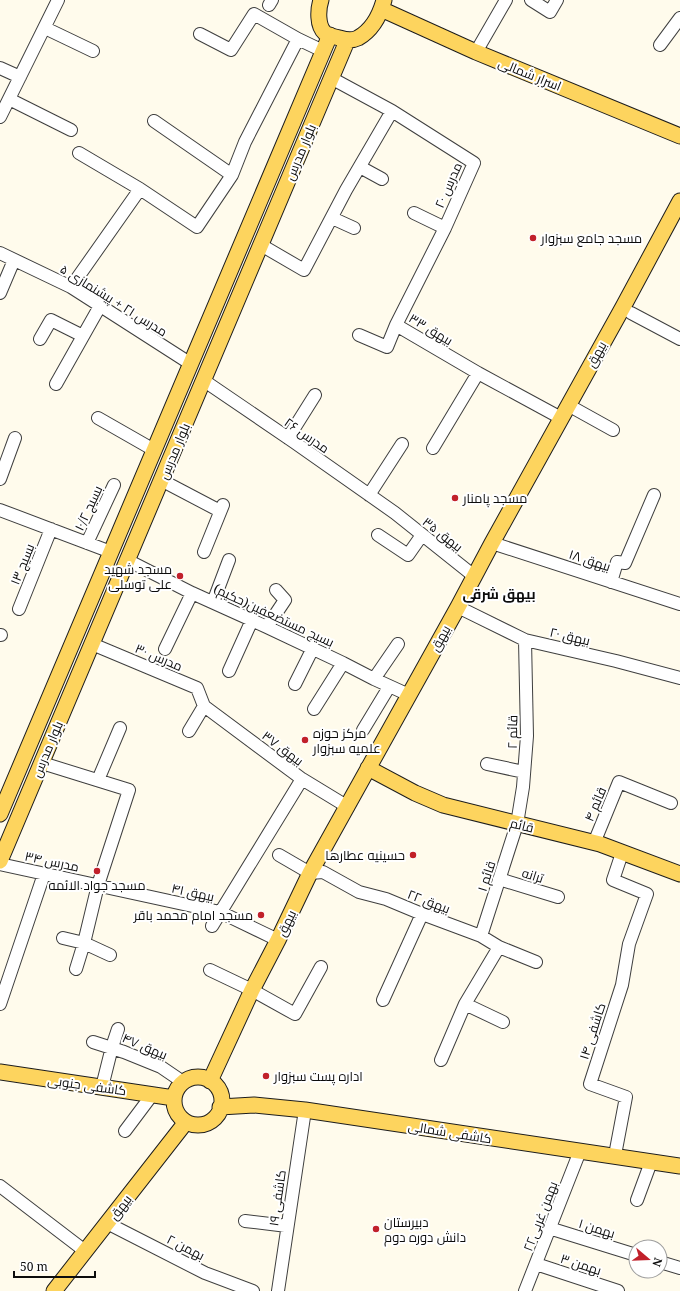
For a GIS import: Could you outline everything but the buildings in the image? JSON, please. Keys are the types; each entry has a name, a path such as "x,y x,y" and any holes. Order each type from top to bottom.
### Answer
{"main road":[{"path":"321,0 318,7 319,18 324,32 347,41 357,38 368,30 373,25 383,5"},
{"name":"اسرار شمالی","path":"383,5 476,52 680,136"},
{"name":"بلوار مدرس","path":"0,814 330,35"},
{"name":"بلوار مدرس","path":"0,863 347,41"},
{"name":"بیهق","path":"210,1081 252,990 310,873 348,807 492,543 568,411 680,201"},
{"path":"157,444 177,444"},
{"path":"58,676 75,683"},
{"name":"قائم","path":"368,768 415,793 443,805 594,843 680,874"},
{"name":"کاشفی جنوبی","path":"0,1072 174,1098"},
{"path":"196,1077 210,1081 219,1091 221,1103 215,1117 209,1122 201,1125 193,1125 180,1118 176,1112 174,1098 179,1086 183,1082 196,1077"},
{"name":"کاشفی شمالی","path":"220,1107 254,1105 305,1110 580,1152 615,1155 680,1166"},
{"name":"بیهق","path":"54,1291 186,1122"}],"street":[{"path":"0,117 58,0"},
{"path":"476,52 506,0"},
{"path":"531,0 550,12 557,0"},
{"path":"200,34 231,50 254,14 298,39 323,51"},
{"path":"660,45 680,18"},
{"path":"44,28 93,51"},
{"path":"79,154 140,189 197,227 232,175 245,142 298,39"},
{"path":"0,68 20,77"},
{"name":"مدرس ۲۰","path":"331,78 392,111 474,164 396,324"},
{"path":"9,99 71,130"},
{"path":"260,245 304,270 392,111"},
{"path":"154,121 232,175"},
{"path":"360,167 382,179"},
{"path":"71,287 140,189"},
{"path":"414,212 444,228"},
{"path":"332,218 354,228"},
{"name":"مدرس ۲۱ + پیشنمازی ۵","path":"0,253 71,287 191,364"},
{"path":"0,293 14,260"},
{"path":"56,384 100,306"},
{"path":"631,313 680,339"},
{"path":"40,339 51,320 83,336"},
{"name":"بیهق ۳۳","path":"359,334 387,347 396,324 478,373 613,430"},
{"path":"433,448 478,373"},
{"name":"مدرس ۲۶","path":"203,380 395,513"},
{"path":"288,438 315,395"},
{"path":"98,418 157,444"},
{"path":"0,479 14,438"},
{"path":"369,495 402,444"},
{"path":"161,480 222,508 204,552"},
{"name":"بسیج ۱۰/۲","path":"87,543 114,485"},
{"path":"611,582 617,562 625,563 654,495"},
{"path":"0,510 111,552"},
{"name":"بیهق ۳۵","path":"395,513 474,576"},
{"name":"بسیج ۱۳","path":"19,609 51,529"},
{"path":"378,535 408,555 422,535"},
{"name":"بیهق ۱۸","path":"492,543 680,604"},
{"name":"بسیج مستضعفین(حکیم)","path":"127,560 192,593 268,626 374,680 409,695"},
{"path":"211,601 229,560"},
{"path":"268,626 285,600 276,590"},
{"path":"165,649 192,593"},
{"name":"بیهق ۲۰","path":"458,607 525,640 616,661 680,678"},
{"path":"229,671 252,620"},
{"name":"قائم ۲","path":"517,824 527,736 525,640"},
{"name":"مدرس ۳۰","path":"92,644 197,688 204,706"},
{"path":"374,680 398,644"},
{"path":"295,684 313,648"},
{"path":"314,709 343,663"},
{"path":"363,730 389,687"},
{"path":"189,731 204,706"},
{"name":"بیهق ۳۷","path":"204,706 302,779 348,807"},
{"path":"98,780 120,728"},
{"path":"42,763 129,790 98,885 76,969"},
{"path":"487,764 524,772"},
{"path":"212,926 302,779"},
{"name":"قائم ۴","path":"594,843 619,782 671,803"},
{"name":"قائم ۱","path":"481,936 517,824"},
{"name":"کاشفی ۱۴","path":"615,1155 626,1097 590,1084 622,985 629,944 647,894 613,880 622,852"},
{"path":"279,855 310,873"},
{"name":"مدرس ۳۴","path":"0,863 98,885"},
{"name":"بیهق ۲۲","path":"310,873 323,872 359,892 386,899 481,936 499,947 536,962"},
{"path":"0,1004 44,874"},
{"name":"ترانه","path":"499,879 558,897"},
{"name":"بیهق ۴۱","path":"98,885 220,912 278,940"},
{"path":"383,1000 422,914"},
{"path":"63,938 84,943 110,955"},
{"path":"441,1060 465,1004 499,947"},
{"path":"210,970 252,990 296,1014 321,967"},
{"path":"465,1004 504,1022"},
{"path":"102,1087 118,1029"},
{"name":"بیهق ۴۷","path":"93,1042 112,1047 161,1067 183,1082"},
{"path":"124,1131 152,1095"},
{"name":"کاشفی ۱۹","path":"278,1291 305,1110"},
{"name":"۲۲بهمن غربی","path":"525,1291 580,1152"},
{"path":"637,1200 651,1162"},
{"path":"0,1186 85,1251"},
{"path":"245,1221 287,1226"},
{"name":"بهمن ۲","path":"107,1223 205,1273 253,1291"},
{"name":"بهمن ۱","path":"549,1228 628,1253"},
{"name":"بهمن ۳","path":"536,1264 618,1291"},
{"path":"668,1264 680,1268"}],"place":[{"name":"مسجد جامع سبزوار","path":"533,238"},
{"name":"مسجد پامنار","path":"455,498"},
{"name":"مسجد شهید علی توسلی","path":"180,576"},
{"name":"مرکز حوزه علمیه سبزوار","path":"305,740"},
{"name":"حسینیه عطارها","path":"413,855"},
{"name":"مسجد جواد الائمه","path":"97,871"},
{"name":"مسجد امام محمد باقر","path":"261,915"},
{"name":"اداره پست سبزوار","path":"266,1076"},
{"name":"دبیرستان دانش دوره دوم","path":"376,1229"}],"district":[{"name":"بیهق شرقی","path":"499,594"}]}
